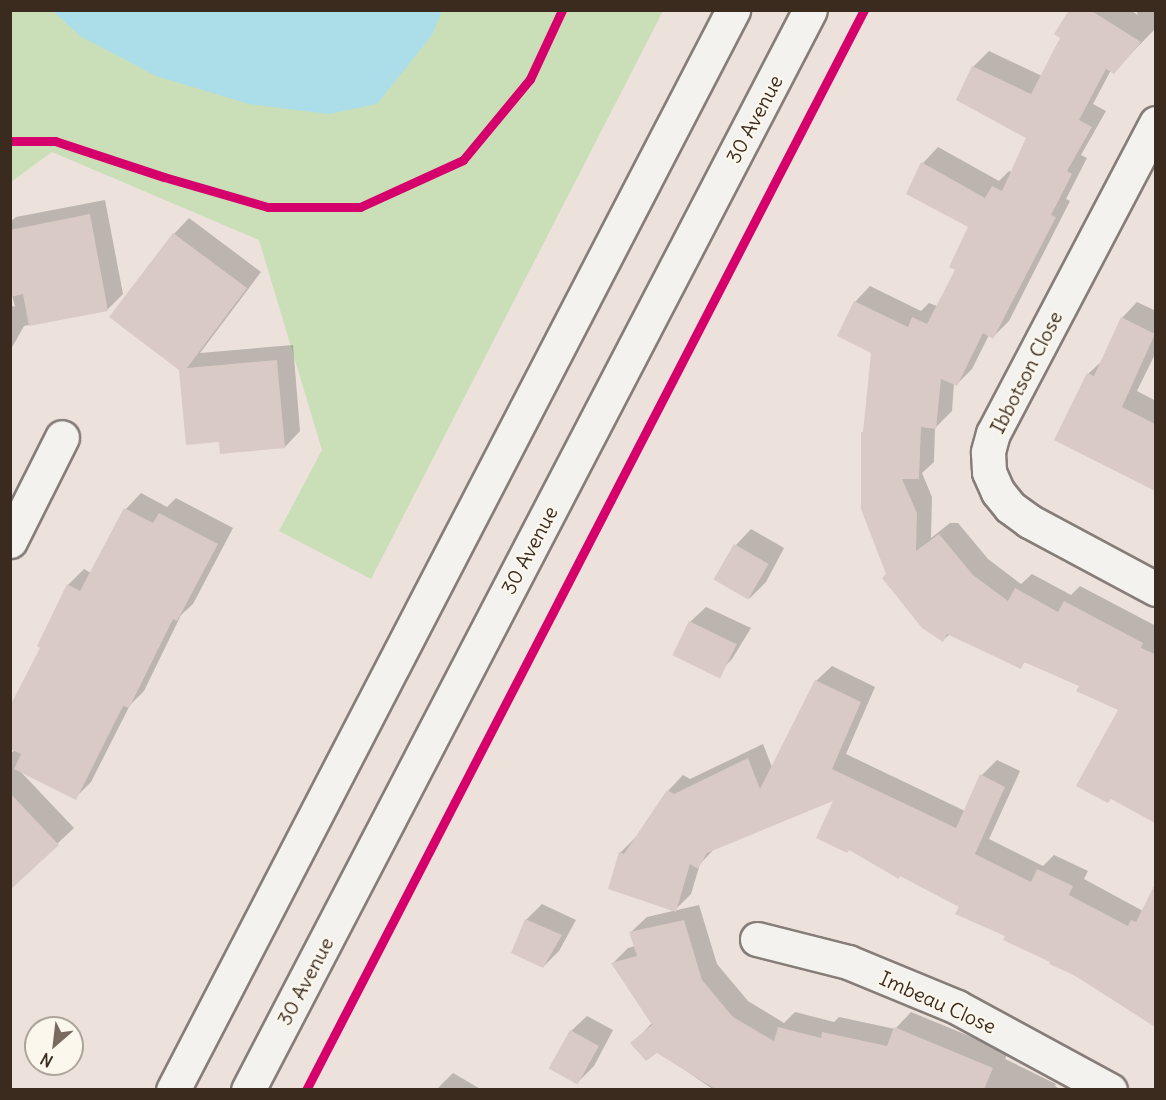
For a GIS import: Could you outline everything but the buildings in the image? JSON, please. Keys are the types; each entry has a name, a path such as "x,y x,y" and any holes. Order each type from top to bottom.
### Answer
{"main road":[{"path":"173,1089 733,10"},
{"name":"30 Avenue","path":"248,1089 810,10"},
{"name":"Ibbotson Close","path":"1155,123 993,433 988,453 989,472 998,492 1010,507 1029,521 1155,589"},
{"path":"10,541 62,437"},
{"name":"Imbeau Close","path":"757,939 848,962 957,1007 1110,1089"}],"green space":[{"path":"11,11 663,11 371,579 279,531 322,450 259,240 52,152 11,182"}],"water":[{"path":"53,11 442,11 432,35 377,104 329,114 249,104 156,76 80,36"}],"cycle path":[{"path":"10,141 55,141 164,177 268,207 360,207 463,160 530,79 562,10"},
{"path":"306,1090 864,10"}]}
